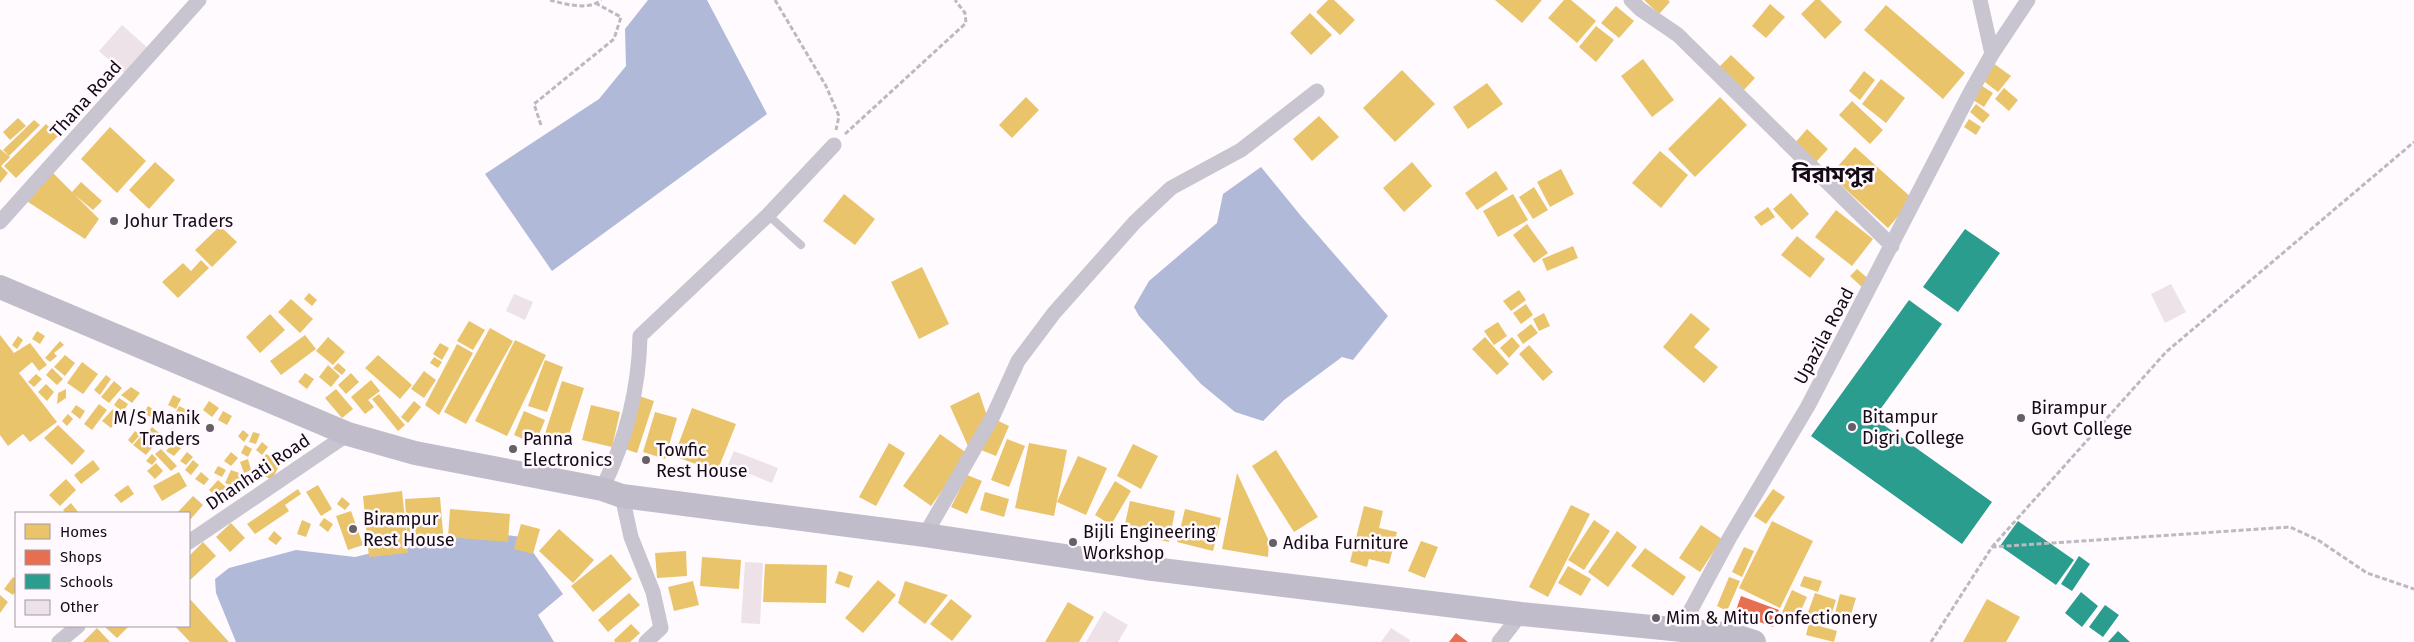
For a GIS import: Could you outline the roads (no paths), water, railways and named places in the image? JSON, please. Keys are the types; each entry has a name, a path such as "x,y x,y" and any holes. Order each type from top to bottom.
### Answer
{"main road":[{"path":"0,287 348,434 415,453 612,492 1145,568 1521,614 1732,635 1754,642"}],"street":[{"name":"Thana Road","path":"0,222 199,0"},
{"path":"1632,0 1691,48 1892,246"},
{"path":"1980,0 1992,54"},
{"name":"Upazila Road","path":"1680,630 1730,537 1808,406 1992,54 2028,0"},
{"path":"925,536 993,416 1018,361 1054,312 1135,222 1171,188 1241,150 1317,91"},
{"path":"646,642 661,628 654,592 612,492 616,459 633,406 640,336 768,214 834,145"},
{"name":"Dhanhati Road","path":"190,541 348,434"},
{"path":"1499,642 1521,614"},
{"path":"59,642 77,627"}],"lane":[{"path":"768,214 801,245"}],"water":[{"path":"648,0 707,0 767,114 552,271 485,174 599,99 626,66 625,29"},
{"path":"1261,167 1388,316 1353,360 1342,357 1284,400 1263,421 1235,412 1201,384 1139,316 1134,307 1149,281 1217,223 1223,194"},
{"path":"480,532 522,537 563,594 538,615 554,642 236,642 216,593 215,579 229,568 296,550 355,557 424,540"}],"place":[{"name":"Johur Traders","path":"114,221"},
{"name":"Birampur Govt College","path":"2021,418"},
{"name":"Bitampur Digri College","path":"1852,427"},
{"name":"M/S Manik Traders","path":"210,428"},
{"name":"Panna Electronics","path":"513,449"},
{"name":"Towfic Rest House","path":"646,460"},
{"name":"Birampur Rest House","path":"353,529"},
{"name":"Bijli Engineering Workshop","path":"1073,542"},
{"name":"Adiba Furniture","path":"1273,543"},
{"name":"Mim & Mitu Confectionery","path":"1656,618"}],"district":[{"name":"বিরামপুর","path":"1833,174"}]}
